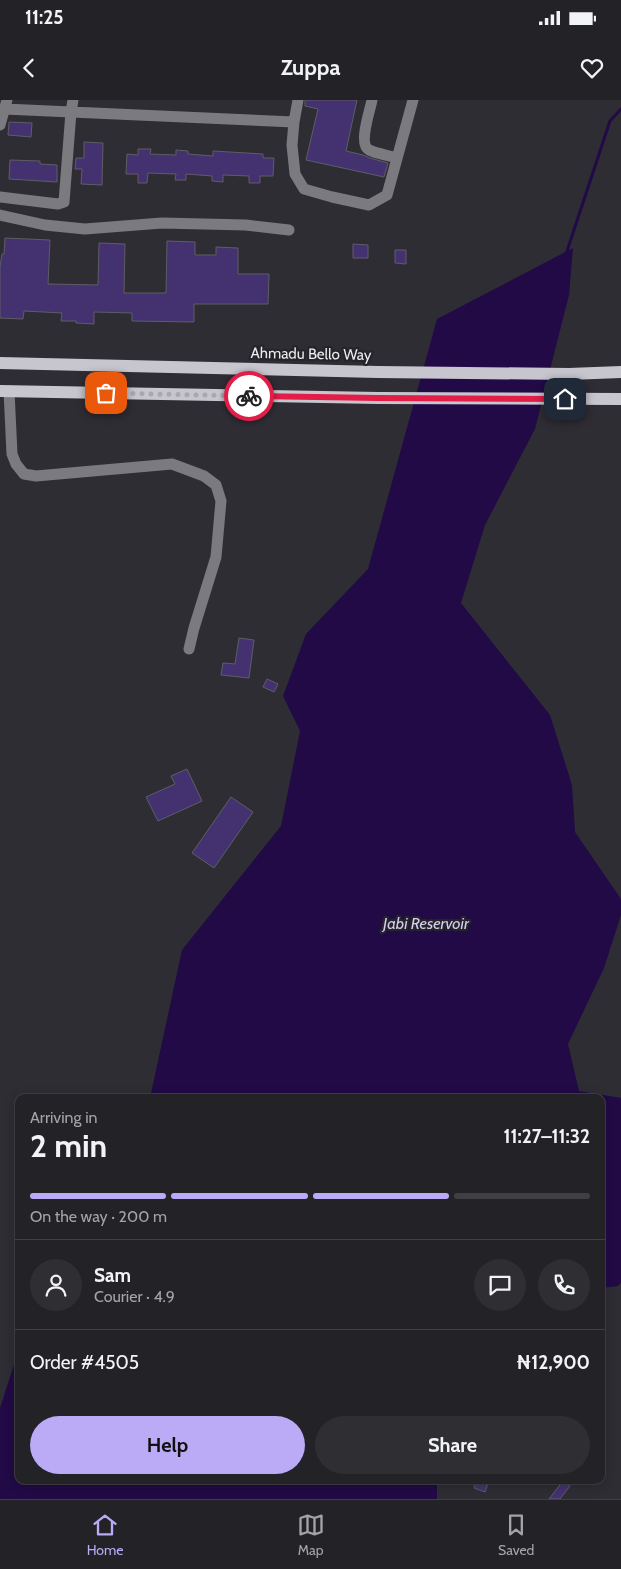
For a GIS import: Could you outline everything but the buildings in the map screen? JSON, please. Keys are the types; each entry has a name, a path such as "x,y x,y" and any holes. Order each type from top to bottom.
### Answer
{"main road":[{"name":"Ahmadu Bello Way","path":"0,363 378,372 569,374 621,372"},
{"path":"4,391 378,398 621,398"}],"street":[{"path":"0,197 58,204 64,202 73,100"},
{"path":"298,100 292,145 294,174 304,189 369,205 387,195 413,100"},
{"path":"372,100 364,145 368,149 397,158"},
{"path":"0,125 6,105 71,112 294,122"},
{"path":"0,215 45,225 85,229 162,224 246,225 289,230"},
{"path":"4,391 12,454 16,464 24,474 36,476 172,464 204,476 216,485 221,501 216,556 194,628 190,649"}],"water":[{"name":"Jabi Reservoir","path":"573,248 569,295 535,429 485,525 461,603 550,715 572,785 575,832 621,899 621,915 604,968 568,1044 579,1091 597,1094 151,1094 182,950 281,826 300,731 283,696 306,634 368,569 437,319"},
{"name":"Jabi Reservoir","path":"605,1095 621,1098 621,1283 618,1286 605,1288"},
{"path":"15,1361 15,1484 437,1484 437,1499 0,1499 0,1408"}],"waterway":[{"path":"566,254 610,121 621,109"}],"way so far":[{"path":"106,393 249,396"}],"route":[{"path":"249,396 565,399"}]}
